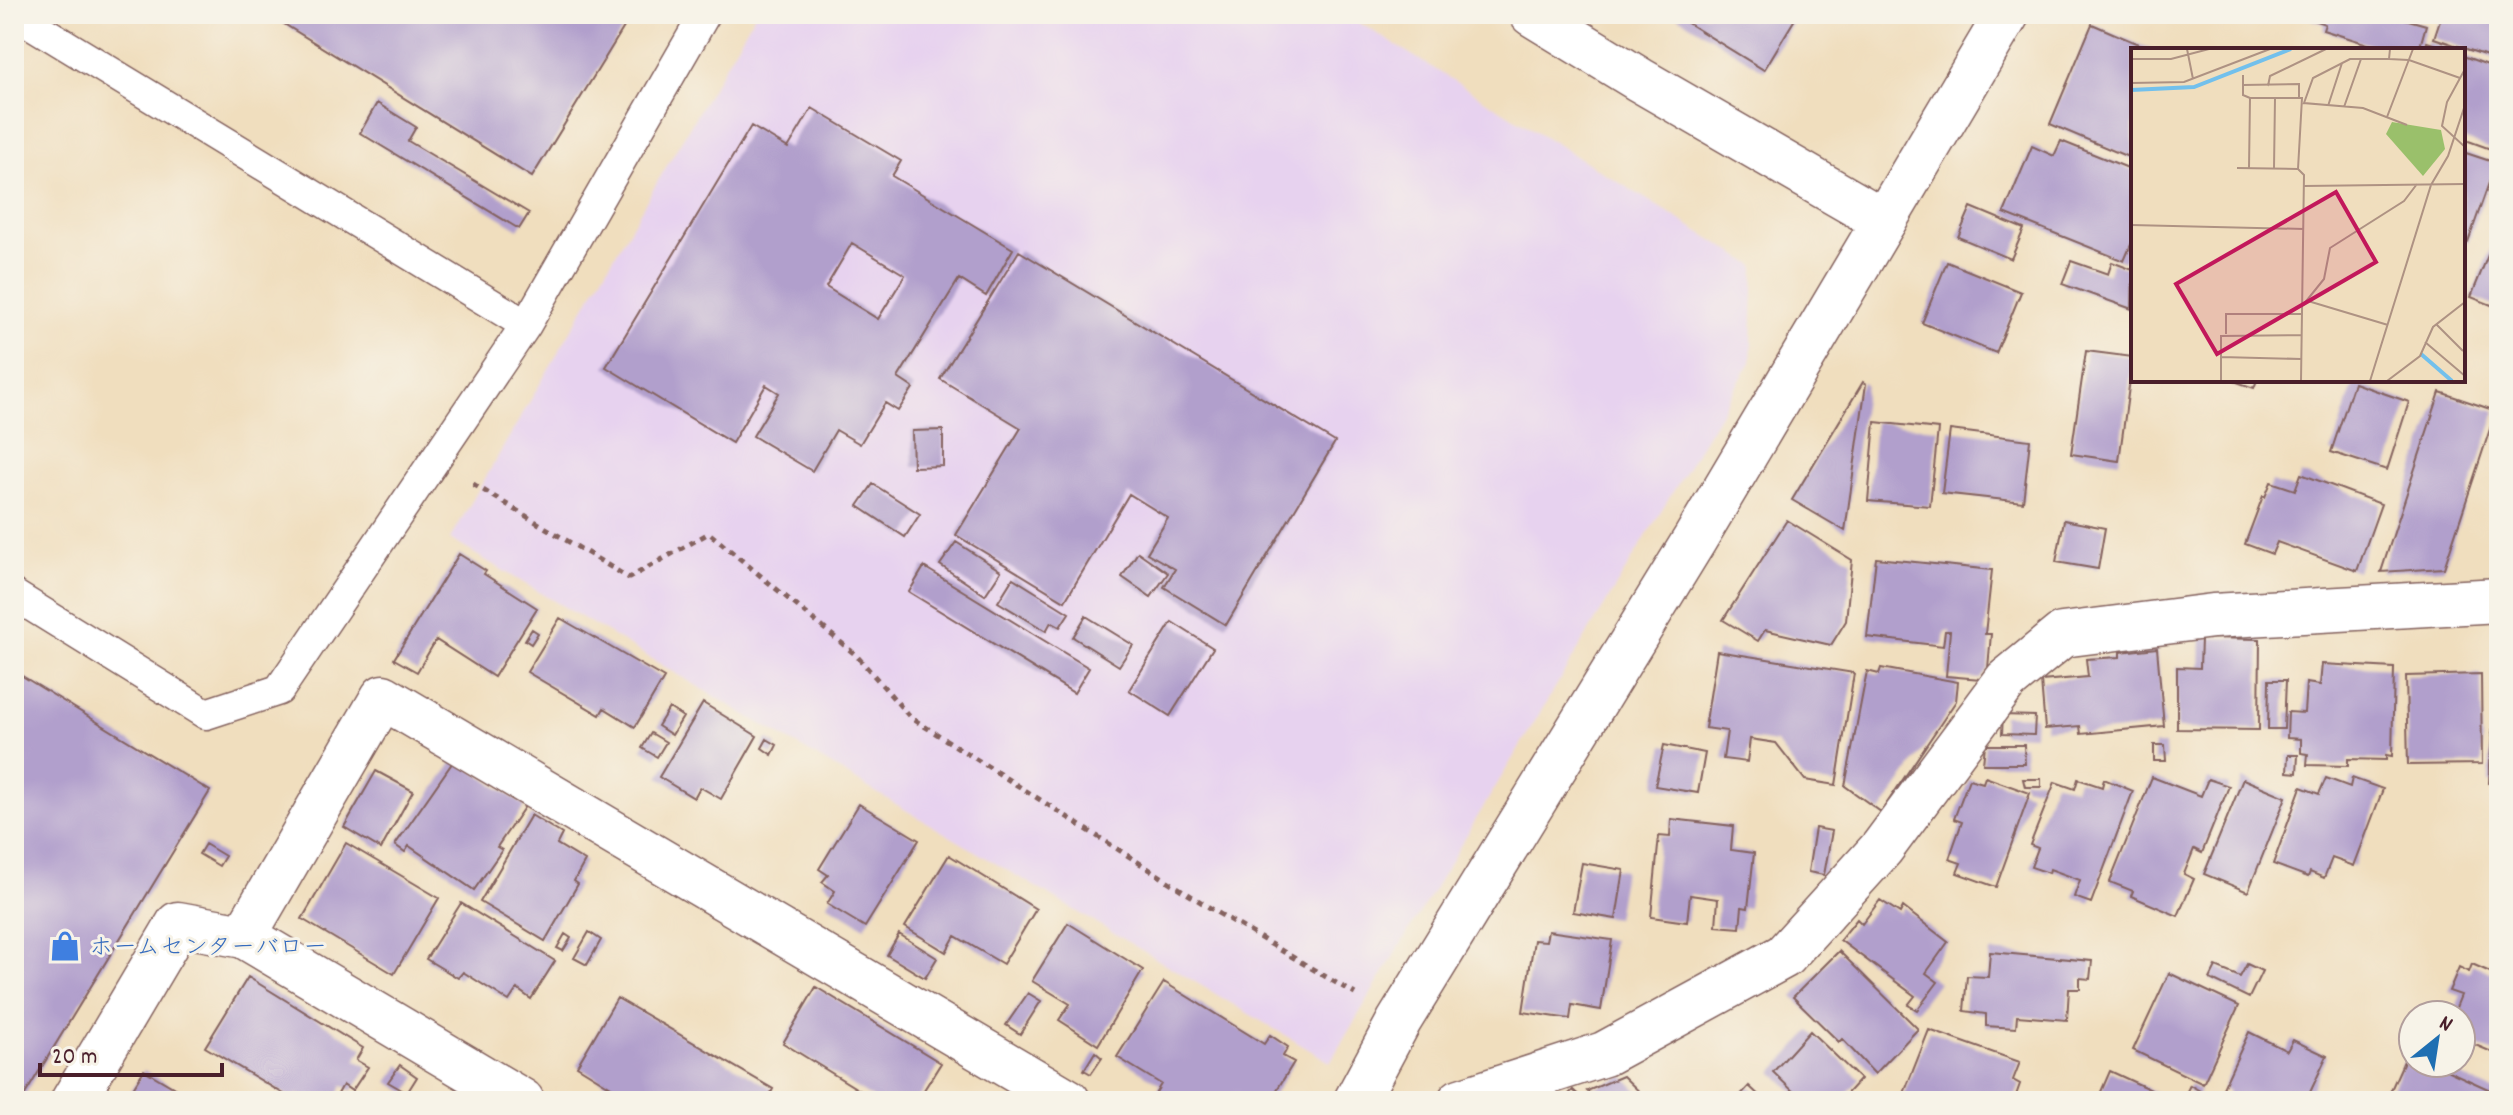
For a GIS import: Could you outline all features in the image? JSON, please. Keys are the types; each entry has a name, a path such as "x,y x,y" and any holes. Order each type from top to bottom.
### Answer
{"street":[{"path":"1532,14 1884,221"},
{"path":"1356,1101 1399,1021 1687,552 2007,14"},
{"path":"1460,1101 1604,1054 1784,956 1882,848 2006,681 2062,635 2213,616 2499,600"},
{"path":"244,936 383,697 1068,1101"},
{"path":"73,1101 178,924 244,936 522,1101"}],"lane":[{"path":"15,14 526,325"},
{"path":"14,595 206,714 279,690 526,325 705,14"}],"path":[{"path":"435,461 629,578 709,533 856,655 910,717 1218,913 1399,1021"}],"shaded area":[{"path":"755,14 1345,14 1755,266 1751,362 1330,1062 450,539"}],"building":[{"path":"268,14 632,14 532,177"},
{"path":"1673,14 1798,14 1764,70"},
{"path":"2296,14 2406,14 2405,19 2426,25 2420,48 2381,48 2323,30 2325,24"},
{"path":"2442,14 2499,14 2499,60 2434,38"},
{"path":"2092,24 2147,48 2131,48 2131,158 2050,124"},
{"path":"2427,42 2447,48 2426,48"},
{"path":"2465,57 2499,69 2499,152 2465,140"},
{"path":"377,103 416,127 408,141 529,213 519,229 360,133"},
{"path":"812,108 901,161 892,176 1013,249 986,296 959,279 898,378 913,388 898,411 885,403 860,444 836,430 812,471 753,436 779,393 766,385 732,443 606,367 751,126 788,148","holes":["852,243 905,275 878,319 826,287"]},
{"path":"2061,141 2131,169 2131,245 2124,261 2004,213 2032,146 2054,156"},
{"path":"2465,153 2496,163 2468,242 2465,241"},
{"path":"1971,207 2024,229 2011,259 1958,237"},
{"path":"2499,228 2499,308 2471,297"},
{"path":"1019,251 1335,442 1226,625 1164,587 1175,569 1147,553 1168,518 1129,494 1065,601 956,535 1021,428 940,379"},
{"path":"2071,261 2108,274 2112,262 2131,269 2131,309 2062,284"},
{"path":"1947,262 2021,292 1996,353 1922,323"},
{"path":"2086,351 2131,357 2119,461 2071,454"},
{"path":"1863,382 1866,384 1845,531 1792,500"},
{"path":"2237,382 2256,382 2254,388"},
{"path":"2354,383 2409,402 2387,470 2331,452"},
{"path":"2440,392 2496,411 2444,568 2381,572"},
{"path":"1875,422 1938,429 1930,506 1868,501"},
{"path":"943,430 943,466 913,467 912,431"},
{"path":"1950,430 2030,440 2023,502 1942,493"},
{"path":"2301,474 2381,504 2357,571 2277,542 2272,554 2245,544 2271,482 2295,490"},
{"path":"873,484 920,514 905,537 858,506"},
{"path":"1787,520 1852,560 1846,621 1831,645 1765,630 1758,641 1723,620"},
{"path":"2064,520 2105,528 2098,569 2056,562"},
{"path":"956,542 1001,571 985,595 940,565"},
{"path":"1138,552 1168,573 1151,597 1122,577"},
{"path":"459,554 537,608 494,677 436,640 417,672 394,659"},
{"path":"1876,558 1992,570 1985,634 1991,634 1988,668 1981,679 1946,676 1950,631 1945,631 1943,646 1867,637"},
{"path":"924,567 1089,668 1074,693 909,592"},
{"path":"1013,578 1069,613 1060,627 1051,622 1046,631 998,602"},
{"path":"1086,616 1133,645 1119,666 1073,637"},
{"path":"560,618 664,678 635,727 604,708 600,715 527,672"},
{"path":"1172,622 1213,648 1170,716 1129,690"},
{"path":"532,629 538,633 531,644 525,640"},
{"path":"2201,638 2260,639 2259,730 2177,729 2177,667 2200,668"},
{"path":"2157,648 2164,726 2081,734 2080,726 2045,729 2041,681 2088,677 2086,659 2120,657 2120,652"},
{"path":"1717,651 1854,673 1836,785 1805,780 1776,743 1750,739 1747,762 1723,759 1727,731 1705,728"},
{"path":"2496,662 2499,662 2499,784 2489,783"},
{"path":"2322,664 2394,668 2392,756 2386,755 2386,760 2348,759 2348,766 2307,765 2308,754 2301,753 2301,739 2287,738 2288,712 2304,713 2306,683 2320,685"},
{"path":"1881,668 1958,682 1956,701 1881,812 1845,786 1867,671 1879,674"},
{"name":"ホームセンターバロー","path":"14,671 210,791 21,1101 14,1101"},
{"path":"2481,674 2482,764 2408,765 2406,676"},
{"path":"2269,680 2286,680 2284,729 2268,729"},
{"path":"703,703 757,736 721,799 700,787 694,798 659,777"},
{"path":"669,708 683,717 672,735 658,726"},
{"path":"2003,715 2035,716 2034,735 2002,734"},
{"path":"651,733 666,742 657,757 642,748"},
{"path":"767,739 777,745 772,755 762,748"},
{"path":"1664,745 1705,753 1698,793 1655,786"},
{"path":"1985,745 2024,745 2025,764 1983,764"},
{"path":"2154,745 2165,745 2166,761 2154,761"},
{"path":"2288,755 2298,755 2297,773 2287,772"},
{"path":"455,759 525,806 497,847 502,850 474,890 409,846 405,852 395,845"},
{"path":"376,771 413,791 381,849 344,827"},
{"path":"1985,777 2030,793 1996,887 1957,873 1961,863 1949,859 1962,822 1954,819 1969,779 1983,783"},
{"path":"2152,777 2201,796 2208,779 2229,786 2202,853 2194,849 2184,874 2194,879 2178,916 2131,896 2133,891 2110,882"},
{"path":"2326,778 2350,787 2352,778 2383,789 2354,866 2332,858 2324,878 2310,872 2308,877 2273,864 2301,787 2319,794"},
{"path":"2023,779 2041,779 2041,787 2025,787"},
{"path":"2078,779 2102,787 2104,779 2133,791 2091,903 2074,897 2080,880 2050,869 2049,873 2031,867 2038,848 2030,845 2055,782 2075,789"},
{"path":"2243,779 2286,797 2248,892 2204,874"},
{"path":"859,804 919,840 865,927 827,904 835,891 822,882 828,875 819,869"},
{"path":"531,815 562,834 557,844 585,861 574,881 578,884 545,941 480,902"},
{"path":"1671,819 1733,826 1731,850 1754,853 1748,908 1742,907 1740,928 1716,926 1718,899 1690,895 1687,922 1651,917 1659,836 1670,837"},
{"path":"1815,828 1832,831 1824,875 1808,872"},
{"path":"346,843 439,898 394,974 302,919"},
{"path":"205,844 225,856 219,866 199,854"},
{"path":"949,855 1036,909 1003,964 955,936 946,952 905,927"},
{"path":"1582,863 1624,870 1616,919 1573,912"},
{"path":"1880,900 1900,913 1903,907 1948,942 1926,973 1938,982 1917,1010 1908,1005 1915,996 1840,940 1857,919 1862,924"},
{"path":"461,903 555,961 531,999 517,989 509,1001 463,972 458,978 426,959"},
{"path":"1068,923 1143,970 1098,1045 1059,1020 1070,1004 1032,981"},
{"path":"1548,931 1612,940 1601,1010 1572,1005 1570,1019 1523,1012 1534,940 1546,941"},
{"path":"589,932 601,940 587,965 574,958"},
{"path":"565,934 571,938 563,951 557,948"},
{"path":"899,934 937,958 925,978 887,955"},
{"path":"1839,951 1918,1029 1875,1074 1842,1039 1839,1042 1793,997"},
{"path":"1990,952 2092,961 2090,979 2080,978 2080,989 2069,989 2067,1020 2017,1016 2016,1028 1986,1026 1986,1014 1964,1011 1967,976 1988,977"},
{"path":"2247,964 2262,971 2249,998 2210,979 2216,967 2240,977"},
{"path":"2472,964 2499,976 2499,1055 2477,1046 2477,999 2459,999 2461,995 2449,991 2459,967 2469,972"},
{"path":"2169,973 2239,1006 2203,1084 2133,1050"},
{"path":"248,977 363,1048 356,1060 368,1067 352,1091 343,1085 334,1101 310,1101 297,1094 294,1100 205,1047"},
{"path":"1164,982 1264,1044 1270,1035 1288,1047 1283,1056 1294,1062 1270,1101 1151,1101 1161,1084 1117,1057"},
{"path":"816,987 941,1063 917,1101 877,1101 783,1043"},
{"path":"1028,993 1041,1001 1020,1034 1006,1025"},
{"path":"617,998 773,1089 767,1101 634,1101 577,1066"},
{"path":"1929,1030 2020,1062 2013,1080 2020,1084 2014,1101 1901,1101"},
{"path":"1810,1031 1860,1079 1840,1101 1803,1101 1773,1072"},
{"path":"2249,1032 2287,1051 2293,1040 2327,1056 2306,1101 2224,1101 2229,1091 2223,1088"},
{"path":"1095,1052 1102,1058 1091,1074 1084,1070"},
{"path":"400,1065 417,1077 407,1093 388,1082"},
{"path":"144,1070 176,1089 174,1093 187,1101 125,1101"},
{"path":"2110,1071 2175,1101 2097,1101"},
{"path":"1623,1076 1649,1101 1592,1101 1595,1098 1587,1091"},
{"path":"2397,1076 2397,1079 2466,1079 2499,1094 2499,1101 2386,1101"},
{"path":"2190,1085 2200,1091 2197,1096 2187,1091"},
{"path":"1749,1086 1765,1101 1735,1101"},
{"path":"1573,1090 1585,1101 1562,1101"}],"place":[{"name":"ホームセンターバロー","path":"65,946"}]}
